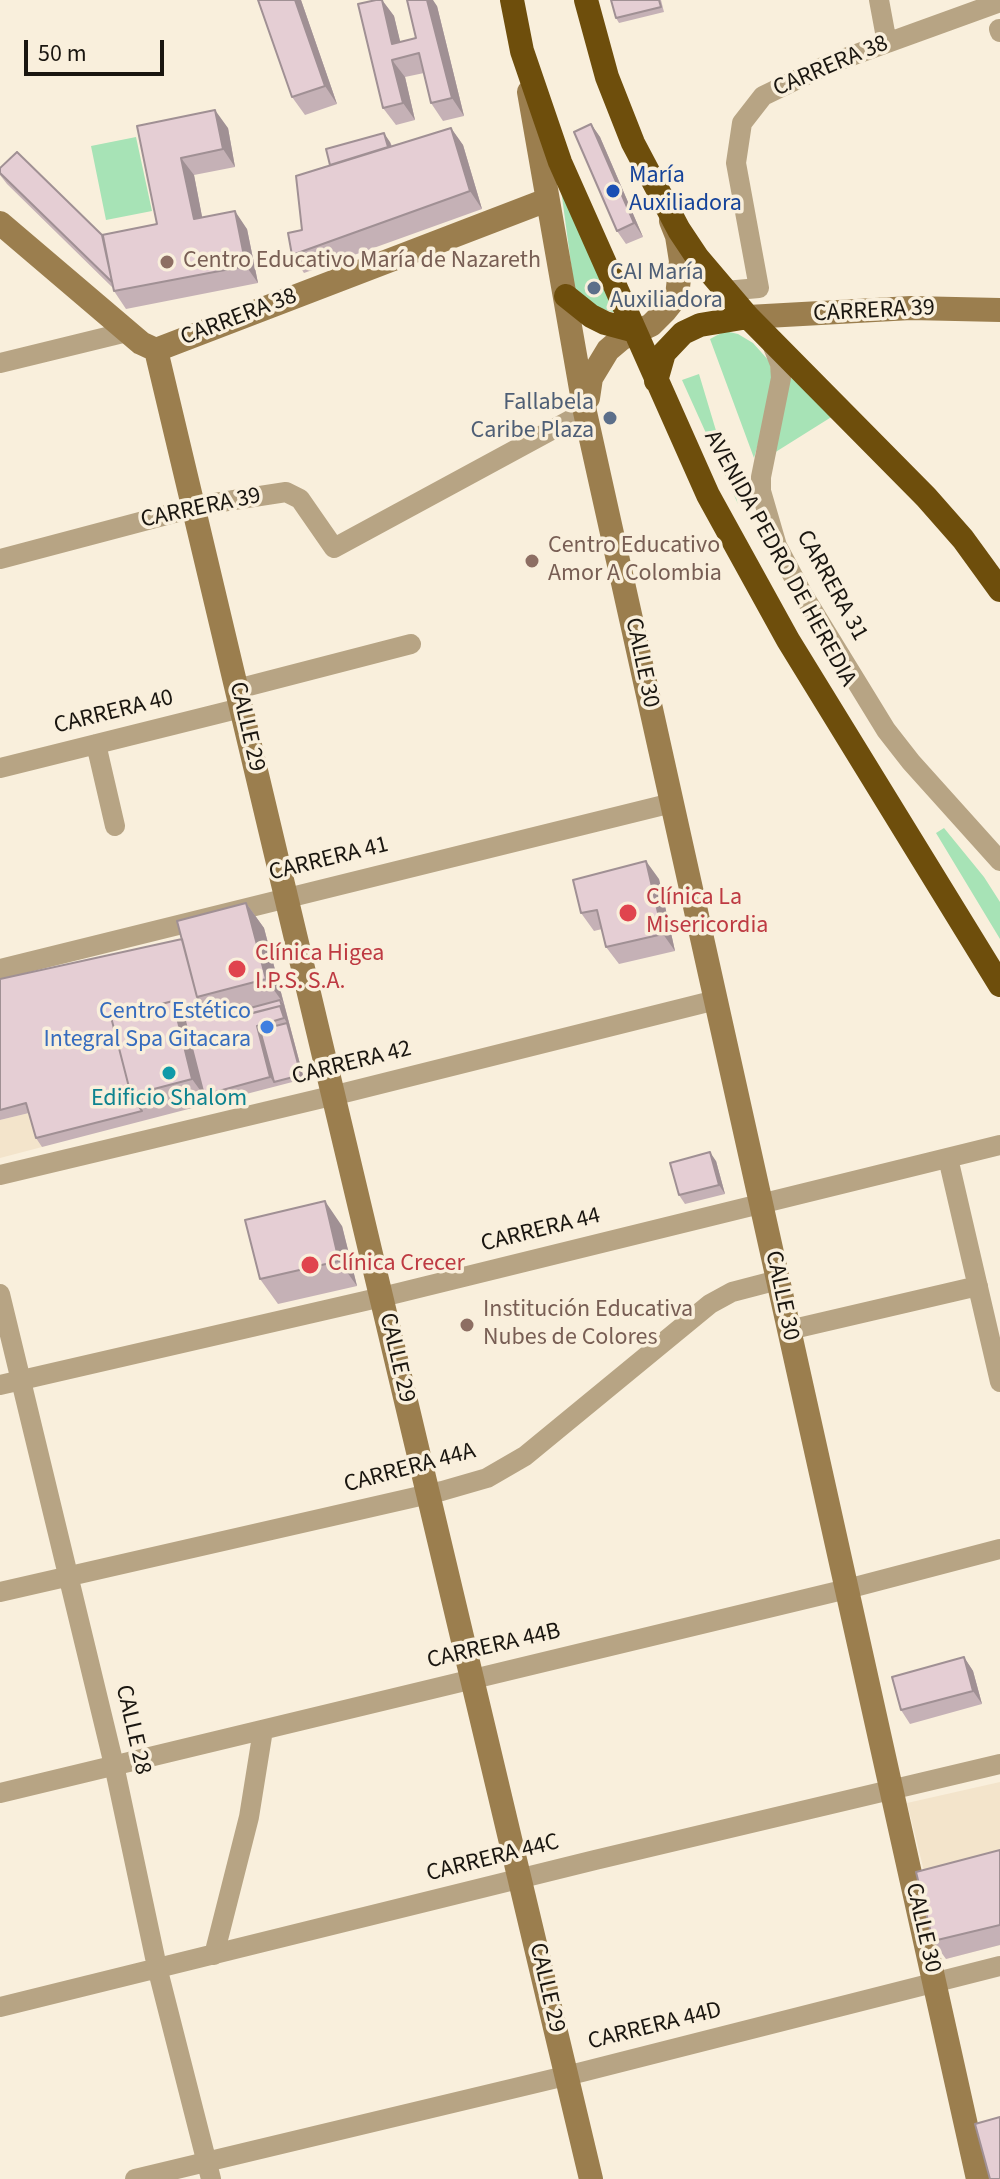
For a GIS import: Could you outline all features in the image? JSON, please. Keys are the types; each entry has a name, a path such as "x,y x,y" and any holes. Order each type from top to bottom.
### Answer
{"highway":[{"name":"AVENIDA PEDRO DE HEREDIA","path":"512,0 522,51 560,162 708,495 760,591 858,756 1000,985"},
{"path":"586,0 598,49 619,111 657,188 697,257 748,317 926,497 963,539 1000,590"},
{"path":"566,296 591,316 635,331"},
{"path":"656,381 664,353 683,333 700,325 748,317"}],"street":[{"path":"879,0 887,43"},
{"name":"CARRERA 38","path":"725,291 759,288 736,163 742,123 763,96 829,64 1000,2"},
{"name":"CALLE 30","path":"522,51 585,412 978,2179"},
{"name":"CALLE 30","path":"585,412 591,378 608,350 635,331 651,325 677,296 681,261 677,236 657,188"},
{"name":"CARRERA 38","path":"156,350 547,200"},
{"path":"0,223 127,332 156,350"},
{"name":"CARRERA 39","path":"748,317 911,308 1000,310"},
{"path":"0,363 127,332"},
{"name":"CARRERA 31","path":"768,337 781,371 761,491 777,546 802,593 886,730 1000,861"},
{"name":"CALLE 29","path":"156,350 591,2179"},
{"name":"CARRERA 39","path":"0,559 194,508 286,492 300,499 334,548 585,412"},
{"name":"CARRERA 40","path":"0,768 96,744 411,644"},
{"path":"96,744 115,826"},
{"name":"CARRERA 41","path":"0,969 672,803"},
{"name":"CARRERA 42","path":"0,1175 334,1096 716,1000"},
{"name":"CARRERA 44","path":"0,1385 382,1297 1000,1145"},
{"path":"948,1158 1000,1382"},
{"name":"CARRERA 44A","path":"0,1592 487,1478 510,1465 710,1304 732,1292 778,1280"},
{"path":"789,1330 978,1286"},
{"name":"CALLE 28","path":"0,1294 114,1765 157,1967 209,2171"},
{"name":"CARRERA 44B","path":"0,1793 847,1589 1000,1549"},
{"path":"214,1955 249,1817 263,1730"},
{"name":"CARRERA 44C","path":"0,2007 1000,1764"},
{"name":"CARRERA 44D","path":"135,2179 209,2171 1000,1966"}],"shaded area":[{"path":"33,1112 42,1147 0,1158 0,1120"},
{"path":"1000,1782 1000,1945 946,1959 907,1803"}],"green space":[{"path":"136,137 152,211 106,220 91,146"},
{"path":"560,182 616,313 576,301"},
{"path":"725,331 753,343 770,362 773,391 754,458 710,339"},
{"path":"699,374 738,504 682,380"},
{"path":"789,376 833,416 774,453"},
{"path":"944,828 1000,902 1000,939 936,833"}],"building":[{"path":"258,0 295,0 325,86 292,97"},
{"path":"382,0 392,44 416,38 407,0 427,0 452,98 431,103 419,53 392,60 403,103 383,108 358,4"},
{"path":"611,0 659,0 661,7 616,18"},
{"path":"215,110 223,149 181,158 194,219 235,211 246,266 114,291 102,235 157,224 137,126"},
{"name":"María Auxiliadora","path":"591,124 634,223 617,231 574,132"},
{"path":"451,128 470,191 292,255 288,233 302,230 296,176"},
{"path":"384,133 388,147 330,165 326,149"},
{"path":"17,152 103,236 112,282 0,173 0,168"},
{"name":"Clínica La Misericordia","path":"646,861 663,934 606,947 597,910 581,913 573,880"},
{"path":"246,903 266,979 197,997 177,921"},
{"path":"182,939 197,997 209,1013 235,1006 238,1017 280,1006 284,1018 257,1026 270,1077 204,1095 184,1017 173,1001 111,1017 131,1095 142,1111 36,1138 26,1103 0,1110 0,979"},
{"path":"280,1000 283,1010 280,1006 240,1016 239,1011"},
{"path":"173,1001 192,1079 131,1095 111,1017"},
{"path":"287,1023 301,1075 274,1082 260,1030"},
{"path":"710,1152 719,1185 679,1195 670,1163"},
{"path":"325,1201 339,1261 260,1279 245,1220"},
{"path":"964,1657 973,1691 901,1710 892,1677"},
{"path":"1000,1850 1000,1925 933,1941 916,1872"},
{"path":"1000,2117 1000,2179 990,2179 975,2124"}],"place":[{"name":"María Auxiliadora","path":"613,191"},
{"name":"Centro Educativo María de Nazareth","path":"167,262"},
{"name":"CAI María Auxiliadora","path":"594,288"},
{"name":"Fallabela Caribe Plaza","path":"610,418"},
{"name":"Centro Educativo Amor A Colombia","path":"532,561"},
{"name":"Clínica La Misericordia","path":"628,913"},
{"name":"Clínica Higea I.P.S. S.A.","path":"237,969"},
{"name":"Centro Estético Integral Spa Gitacara","path":"267,1027"},
{"name":"Edificio Shalom","path":"169,1073"},
{"name":"Clínica Crecer","path":"310,1265"},
{"name":"Institución Educativa Nubes de Colores","path":"467,1325"}]}
